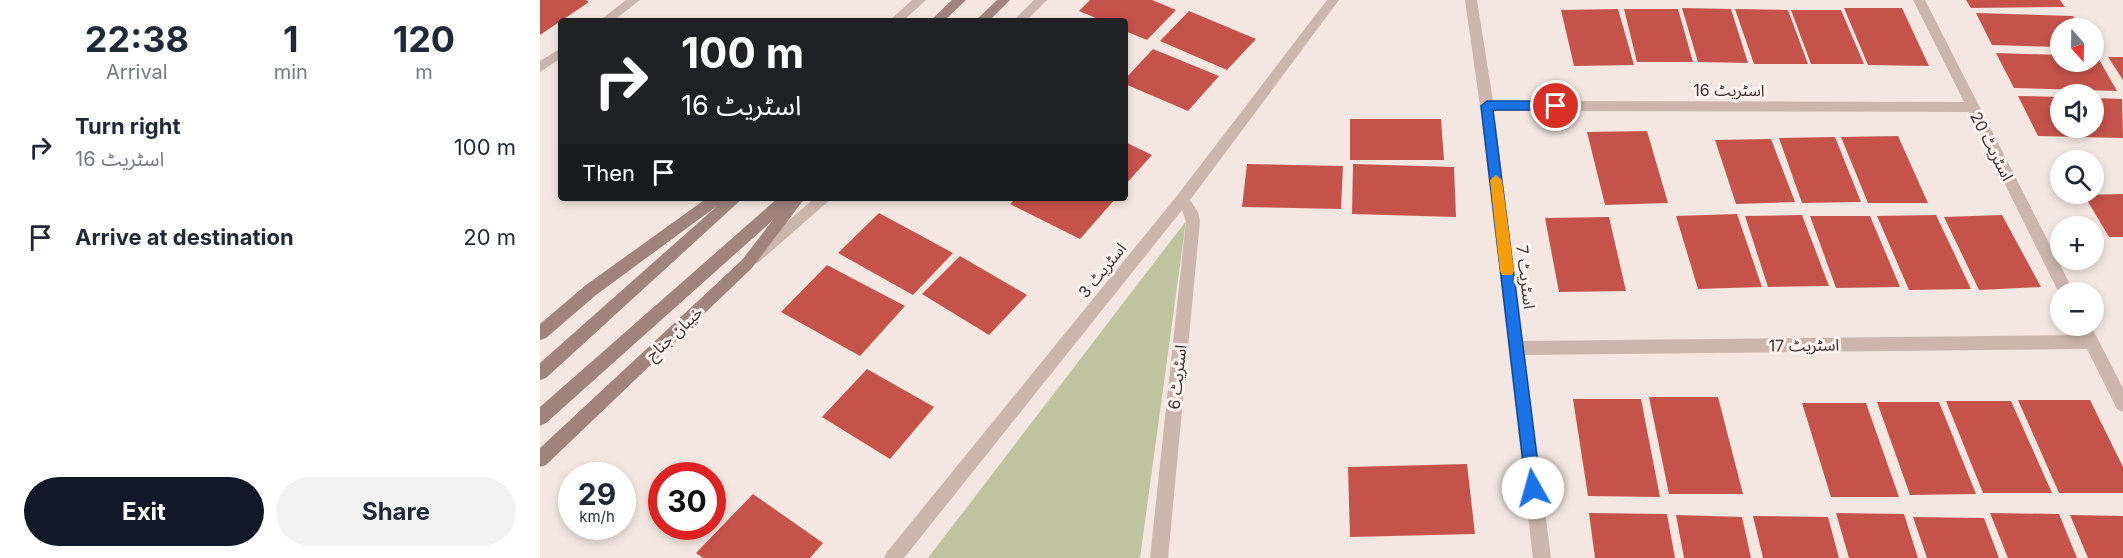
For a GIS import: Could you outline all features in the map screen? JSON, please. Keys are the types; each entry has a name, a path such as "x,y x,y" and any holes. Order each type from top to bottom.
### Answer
{"main road":[{"path":"939,18 960,0"},
{"path":"984,18 1004,0"},
{"path":"540,333 591,290 714,201"},
{"path":"540,373 733,201"},
{"path":"540,418 785,201"},
{"name":"خیبان جناح","path":"540,459 747,264 796,201"}],"street":[{"path":"608,18 634,0"},
{"path":"899,18 920,0"},
{"path":"1022,18 1041,0"},
{"name":"اسٹریٹ 3","path":"893,558 1181,201 1333,0"},
{"name":"اسٹریٹ 7","path":"1471,0 1487,106 1542,558"},
{"name":"اسٹریٹ 20","path":"1919,0 2061,282"},
{"path":"540,66 558,54"},
{"name":"اسٹریٹ 16","path":"1487,106 1972,107"},
{"path":"747,264 821,201"},
{"name":"اسٹریٹ 6","path":"1159,558 1192,221 1189,207 1181,201"},
{"path":"2088,336 2123,404"},
{"name":"اسٹریٹ 17","path":"1517,348 2091,342"}],"green space":[{"path":"1186,221 1140,558 928,558"}],"building":[{"path":"540,0 586,0 589,2 565,18 558,18 558,23 540,35"},
{"path":"1090,0 1152,0 1176,10 1147,40 1128,32 1128,18 1096,18 1079,11"},
{"path":"1966,0 2060,0 2065,7 1971,8"},
{"path":"1682,8 1731,9 1748,63 1698,62"},
{"path":"1844,8 1902,8 1929,66 1868,65"},
{"path":"1618,9 1634,65 1574,66 1561,10"},
{"path":"1624,9 1678,9 1693,62 1637,62"},
{"path":"1735,9 1788,10 1808,64 1754,64"},
{"path":"1791,10 1841,10 1864,64 1811,64"},
{"path":"1189,11 1256,39 1227,70 1160,41"},
{"path":"1976,13 2073,16 2074,18 2050,18 2050,47 1992,45"},
{"path":"1153,49 1219,76 1188,111 1128,85 1128,76"},
{"path":"1996,53 2050,55 2050,72 2104,72 2104,68 2117,91 2104,91 2104,84 2050,84 2050,89 2014,88"},
{"path":"2108,57 2123,57 2123,80"},
{"path":"2018,96 2050,97 2050,136 2038,136"},
{"path":"2104,98 2122,99 2123,138 2104,138"},
{"path":"1350,119 1441,119 1444,160 1350,160"},
{"path":"1647,131 1668,203 1605,205 1587,132"},
{"path":"1898,136 1928,203 1868,203 1841,137"},
{"path":"1835,137 1861,202 1802,203 1779,138"},
{"path":"1771,139 1795,202 1736,204 1715,140"},
{"path":"1128,143 1152,155 1128,182"},
{"path":"1247,164 1343,166 1341,209 1242,207"},
{"path":"1353,164 1454,167 1456,217 1352,214"},
{"path":"2104,194 2123,194 2123,237 2109,237 2104,229 2104,216 2096,216 2089,204 2104,204"},
{"path":"1013,201 1113,201 1080,239 1010,204"},
{"path":"879,213 953,253 913,295 838,253"},
{"path":"1737,214 1762,287 1698,289 1676,216"},
{"path":"1802,215 1829,286 1768,287 1745,216"},
{"path":"1936,215 1971,289 1909,290 1877,216"},
{"path":"2002,215 2041,287 1979,290 1944,217"},
{"path":"1810,216 1870,216 1900,287 1836,288"},
{"path":"1609,217 1626,291 1559,292 1545,218"},
{"path":"960,256 1027,295 989,335 922,294"},
{"path":"827,265 905,306 860,356 781,312"},
{"path":"867,369 934,407 890,459 822,417"},
{"path":"1649,397 1718,397 1743,494 1669,494"},
{"path":"1573,399 1641,399 1660,497 1588,496"},
{"path":"2018,400 2090,400 2123,467 2123,493 2059,493"},
{"path":"1946,401 2011,401 2052,493 1983,493"},
{"path":"1877,402 1939,402 1976,494 1910,495"},
{"path":"1802,403 1866,403 1899,497 1831,497"},
{"path":"1467,464 1475,534 1350,537 1348,467"},
{"path":"753,494 823,543 810,558 703,558 696,553 709,540 726,540 726,522"},
{"path":"1589,513 1667,514 1675,558 1595,558"},
{"path":"1836,513 1904,514 1918,558 1849,558"},
{"path":"1990,513 2059,514 2077,558 2008,558"},
{"path":"1676,515 1742,517 1751,558 1684,558"},
{"path":"2070,515 2123,516 2123,558 2088,558"},
{"path":"1753,516 1828,517 1839,558 1763,558"},
{"path":"1913,517 1984,518 1999,558 1927,558"}],"slow traffic":[{"path":"1496,180 1507,271"}],"route":[{"path":"1533,488 1487,106 1556,106"}]}
